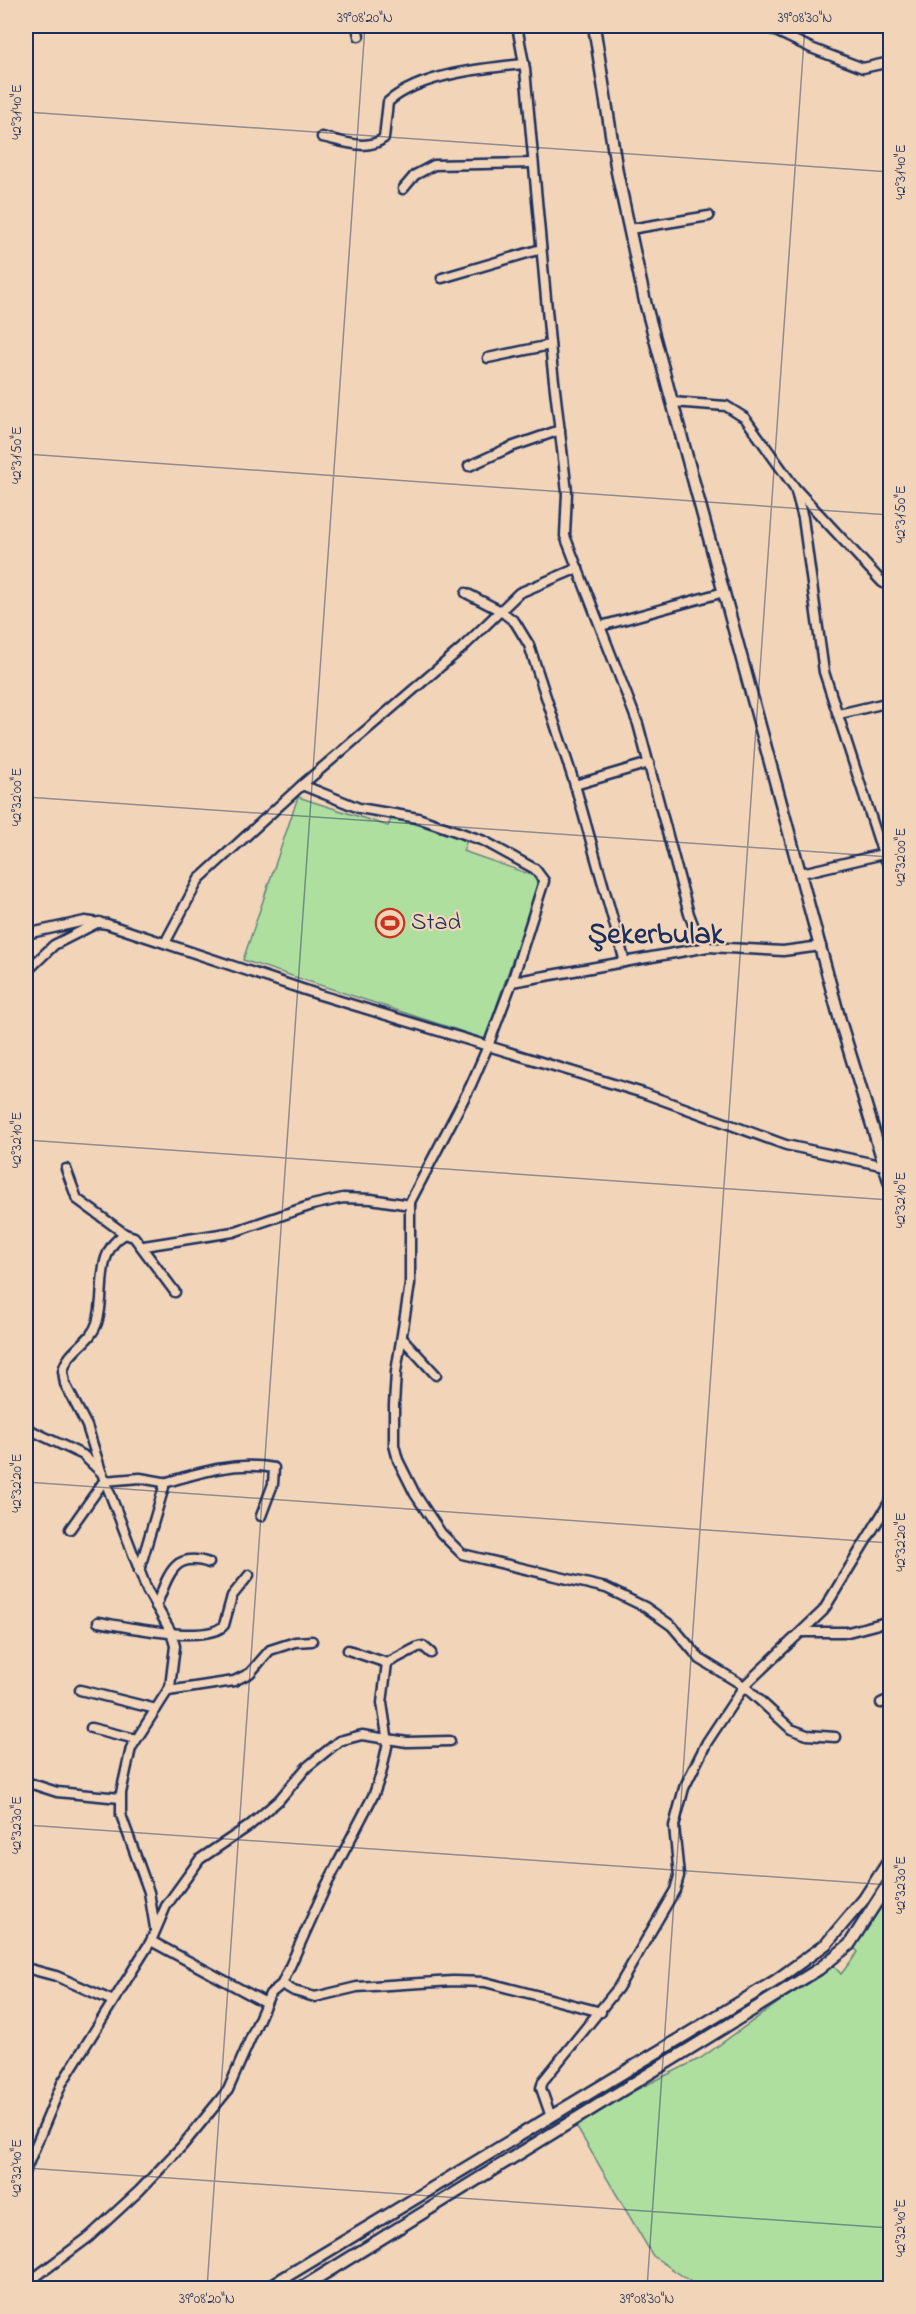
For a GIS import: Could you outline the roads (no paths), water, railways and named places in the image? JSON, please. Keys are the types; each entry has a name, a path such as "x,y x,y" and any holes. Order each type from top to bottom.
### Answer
{"main road":[{"path":"594,26 617,172 646,306 821,946 891,1184"},
{"path":"267,2289 775,1981 826,1944 864,1899 891,1859"},
{"path":"301,2289 819,1969 849,1945 891,1881"}],"street":[{"path":"357,26 359,36"},
{"path":"517,26 524,64 550,345 567,492 565,536 638,724 689,914 694,927 708,947"},
{"path":"765,26 811,48 863,68 891,62"},
{"path":"322,137 363,146 376,144 384,138 388,102 396,95 412,87 466,71 524,64"},
{"path":"403,189 415,175 434,165 533,163"},
{"path":"630,229 709,216"},
{"path":"442,278 541,249"},
{"path":"488,358 550,345"},
{"path":"672,402 726,406 745,418 795,488 882,582 891,587"},
{"path":"470,466 511,447 560,430"},
{"path":"795,488 803,518 824,672 883,854 891,868"},
{"path":"165,943 200,879 302,785 462,648 519,593 578,568"},
{"path":"601,626 724,592"},
{"path":"466,593 501,611 515,622 529,645 575,785 624,962"},
{"path":"839,714 891,702"},
{"path":"575,785 649,763"},
{"path":"302,785 360,808 418,818 484,841 542,874 543,890 488,1046 410,1205 410,1284 396,1372 394,1445 398,1460 415,1494 450,1544 462,1554 606,1588 638,1603 672,1626 706,1663 744,1686 791,1729 807,1735 835,1737"},
{"path":"802,873 883,854"},
{"path":"26,934 86,921 99,922 317,994 643,1093 786,1145 885,1166"},
{"path":"26,972 54,945 99,922"},
{"path":"512,982 708,947 783,951 821,946"},
{"path":"66,1169 74,1195 84,1207 125,1234 134,1237 144,1246 175,1292"},
{"path":"144,1246 233,1232 312,1204 343,1198 371,1198 410,1205"},
{"path":"125,1234 113,1243 106,1257 100,1288 99,1314 94,1330 85,1343 71,1354 63,1371 65,1384 87,1426 103,1477 139,1571 171,1632 175,1658 168,1691 136,1739 126,1760 120,1798 121,1815 149,1892 156,1929"},
{"path":"402,1338 436,1375"},
{"path":"26,1428 83,1455 103,1477 147,1478 164,1484 217,1468 250,1466 274,1468 273,1484 261,1516"},
{"path":"70,1529 103,1477"},
{"path":"139,1571 164,1484"},
{"path":"552,2117 541,2088 543,2081 549,2071 601,2012 625,1979 675,1890 679,1876 673,1835 680,1798 707,1742 744,1686 803,1632 832,1597 891,1501"},
{"path":"156,1606 170,1573 180,1562 195,1558 209,1563"},
{"path":"98,1622 203,1634 221,1628 232,1596 249,1575"},
{"path":"803,1632 848,1632 891,1621"},
{"path":"168,1691 234,1681 250,1673 270,1650 295,1642 312,1641"},
{"path":"348,1650 387,1663 418,1647 427,1648 431,1653"},
{"path":"26,2284 89,2237 152,2179 228,2090 270,1994 282,1983 326,1886 374,1794 387,1751 382,1703 387,1663"},
{"path":"80,1690 156,1709"},
{"path":"881,1703 891,1699"},
{"path":"90,1728 136,1739"},
{"path":"26,2169 62,2083 151,1941 166,1906 200,1859 234,1839 257,1820 324,1751 349,1737 387,1737 407,1742 450,1741"},
{"path":"26,1782 57,1792 120,1798"},
{"path":"151,1941 266,2003"},
{"path":"26,1968 56,1976 113,2001"},
{"path":"282,1983 294,1992 315,1997 357,1987 453,1980 485,1982 601,2012"}],"place":[{"name":"Stad","path":"390,923"}],"district":[{"name":"Şekerbulak","path":"656,936"}]}
